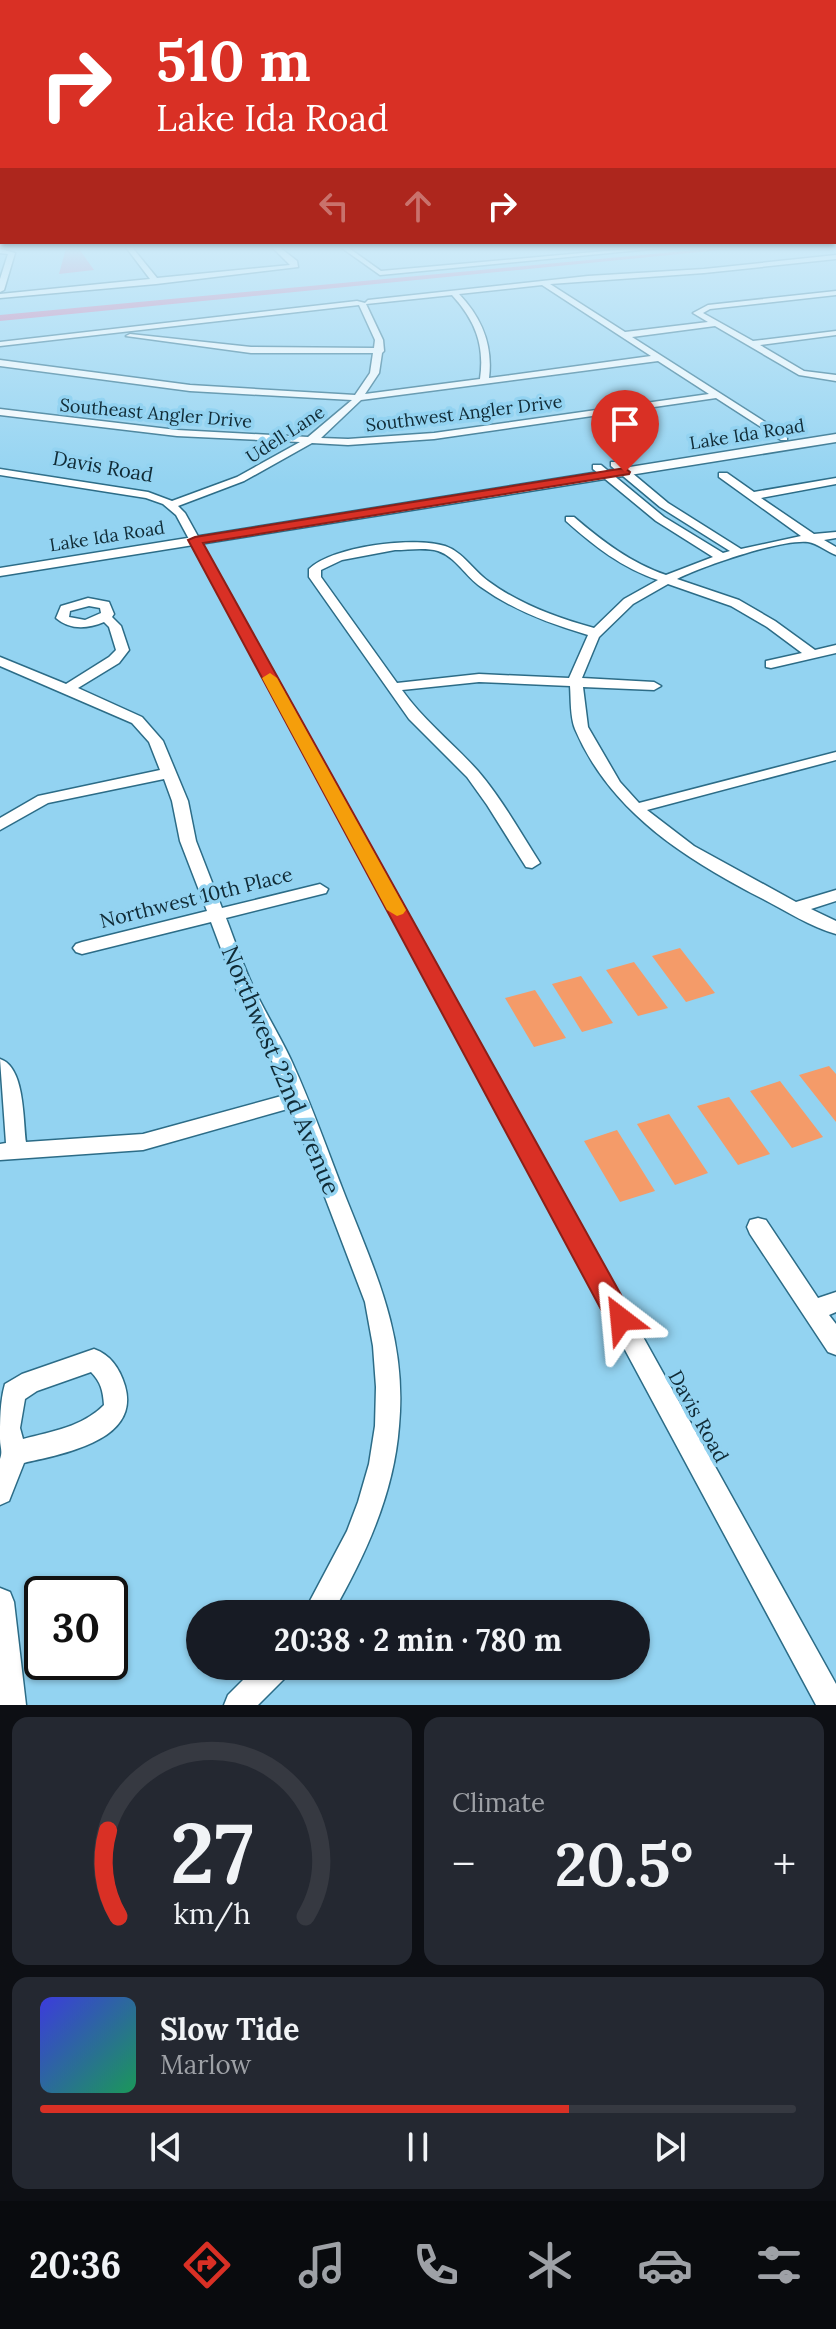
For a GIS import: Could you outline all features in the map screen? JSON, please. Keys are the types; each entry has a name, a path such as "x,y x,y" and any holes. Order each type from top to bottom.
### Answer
{"street":[{"path":"0,344 169,326"},
{"path":"119,332 222,348 380,351 374,326"},
{"path":"479,326 487,355 484,381"},
{"path":"609,326 784,438"},
{"path":"624,335 702,326"},
{"path":"718,326 802,373 836,378"},
{"path":"751,344 836,333"},
{"name":"Udell Lane","path":"172,504 240,481 309,442 358,398 373,374 380,351"},
{"path":"0,363 175,387 358,398 659,358"},
{"name":"Southwest Angler Drive","path":"309,442 406,439 718,395"},
{"name":"Southeast Angler Drive","path":"0,412 126,428 309,442"},
{"name":"Lake Ida Road","path":"611,470 836,430"},
{"name":"Lake Ida Road","path":"0,561 192,536 836,438"},
{"path":"611,470 737,551"},
{"path":"611,470 660,519 719,556"},
{"name":"Davis Road","path":"0,472 133,492 172,504 832,1705"},
{"path":"723,475 836,552"},
{"path":"752,496 836,481"},
{"path":"570,519 619,558 664,579 711,593 743,607 812,654"},
{"path":"836,535 737,551 664,579 626,603 596,633 585,650 576,682 578,715 585,737 614,785 636,808 697,856 836,928"},
{"name":"Lake Ida Road","path":"0,572 192,536"},
{"path":"532,863 472,774 414,716 393,687 315,577 318,565 338,557 413,546 444,549 503,596 555,620 596,633"},
{"path":"67,689 114,660 123,650 115,626 105,617"},
{"path":"771,664 836,649"},
{"name":"Northwest 22nd Avenue","path":"0,661 137,720 156,741 180,801 188,841 247,994 282,1061 376,1302 386,1342 390,1384 388,1429 380,1475 365,1524 325,1600"},
{"path":"393,687 479,678 654,686"},
{"path":"636,808 836,756"},
{"path":"0,825 43,799 169,773"},
{"name":"Northwest 10th Place","path":"82,948 320,889"},
{"path":"795,908 836,895"},
{"path":"0,1066 9,1079 9,1152 143,1142 297,1099"},
{"path":"758,1227 836,1344"},
{"path":"813,1310 836,1302"},
{"path":"0,1492 15,1453 8,1428 14,1392 30,1382 94,1360 106,1369 115,1384 116,1409 103,1424 80,1436 15,1453"},
{"path":"0,1602 12,1705"},
{"path":"238,1705 263,1680"}],"shaded area":[{"path":"680,948 715,993 686,1002 652,956"},
{"path":"634,962 668,1008 638,1016 606,970"},
{"path":"581,976 613,1023 582,1032 552,984"},
{"path":"535,990 566,1038 534,1047 505,998"},
{"path":"829,1066 836,1074 836,1122 799,1075"},
{"path":"780,1081 823,1137 792,1148 750,1091"},
{"path":"729,1097 770,1154 738,1165 697,1106"},
{"path":"669,1114 708,1173 675,1185 637,1124"},
{"path":"617,1130 655,1191 620,1202 584,1141"}],"slow traffic":[{"path":"270,678 397,910"}],"route":[{"path":"621,1319 195,540 625,472"}]}
